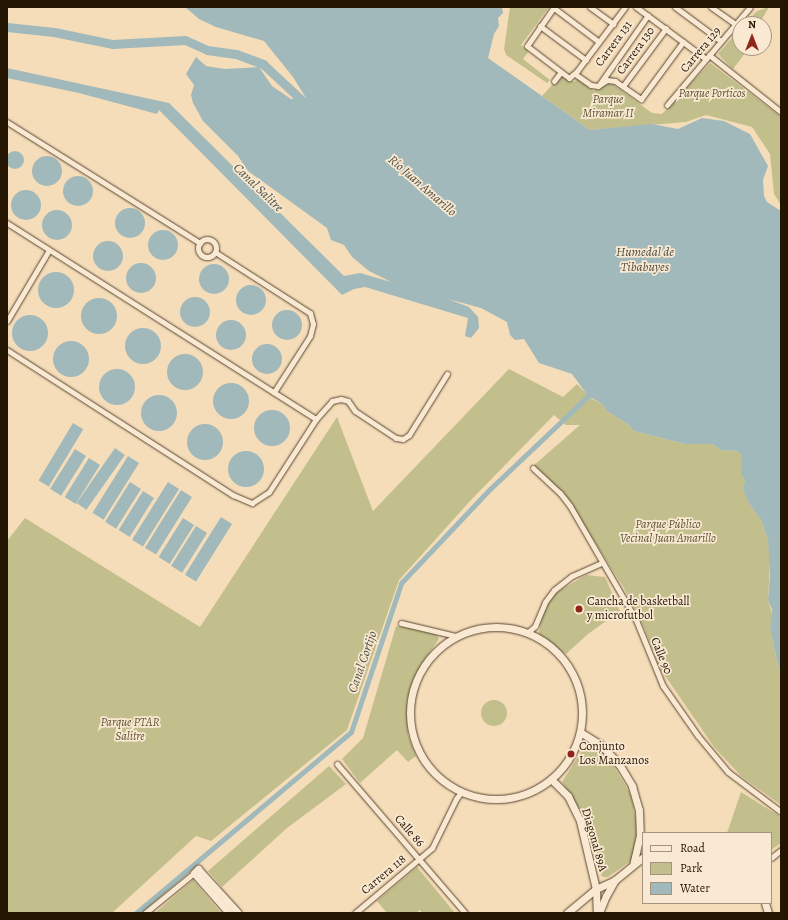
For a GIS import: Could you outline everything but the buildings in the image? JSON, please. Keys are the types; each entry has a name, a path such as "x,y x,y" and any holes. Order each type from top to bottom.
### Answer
{"street":[{"path":"599,42 554,7 527,46 569,78 575,74 626,7"},
{"path":"590,7 613,24"},
{"path":"636,7 683,42 708,57 781,112"},
{"path":"675,7 721,41"},
{"path":"711,7 732,22"},
{"name":"Carrera 129","path":"742,16 750,7"},
{"name":"Carrera 131","path":"598,86 648,15"},
{"path":"540,26 586,60"},
{"name":"Carrera 130","path":"623,86 666,28"},
{"name":"Carrera 129","path":"667,105 732,28"},
{"path":"575,74 591,85 598,86 610,80 623,86 636,98 641,99 683,42"},
{"path":"554,80 561,72"},
{"path":"7,122 200,244"},
{"path":"7,223 316,419"},
{"path":"205,240 211,241 215,246 215,252 210,257 204,257 199,253 200,244 205,240"},
{"path":"7,321 49,250"},
{"path":"215,252 310,313 313,324 310,336 274,392"},
{"path":"7,350 233,495 252,503 269,492 316,419 332,401 346,400 355,411 396,438 402,438 409,436 447,374"},
{"name":"Calle 90","path":"533,468 560,493 570,506 601,563 636,620 663,686 698,736 728,772 781,812"},
{"path":"527,633 535,626 545,602 554,590 572,576 601,563"},
{"path":"401,622 456,636"},
{"path":"491,627 527,633 550,647 572,673 582,712 580,732 568,758 551,779 535,789 499,799 480,798 462,792 445,783 427,765 412,736 409,717 411,698 423,666 438,649 456,636 491,627"},
{"path":"580,732 602,746 625,773 632,786 639,810 642,839 634,862"},
{"name":"Calle 86","path":"337,764 420,858 465,913"},
{"name":"Diagonal 89A","path":"551,779 575,809 596,889 598,913"},
{"name":"Carrera 118","path":"355,913 420,858 436,842 456,799 462,792"},
{"path":"772,857 781,850"},
{"path":"567,913 596,889 615,880 634,862 642,858"},
{"path":"145,913 198,869 238,913"},
{"path":"194,873 228,913"},
{"name":"Diagonal 89A","path":"598,913 615,880"},
{"path":"596,889 606,896"}],"green space":[{"path":"510,7 549,7 521,45 529,51 523,59 550,80 547,83 506,55 504,49"},
{"path":"769,7 764,16 752,16 757,11"},
{"path":"732,38 732,56 743,56 733,69 718,54"},
{"path":"710,63 781,117 781,205 774,194 770,154 752,127 706,115 686,122 590,130 542,96 562,74 574,82 578,78 594,91 608,81 652,113 662,114"},
{"name":"Parque PTAR Salitre","path":"509,369 563,397 577,384 592,399 601,403 607,411 629,425 634,431 685,444 713,444 720,450 737,451 741,455 741,475 745,480 744,490 750,505 761,520 768,540 770,560 768,600 772,614 770,629 778,666 781,668 781,805 741,776 714,747 659,667 644,627 624,588 564,494 533,466 580,425 566,425 554,415 471,500 399,580 347,730 211,841 196,836 112,913 7,913 7,541 25,518 200,627 337,417 373,511"},
{"path":"586,575 605,577 620,611 588,634 566,654 538,636 544,609 554,594"},
{"path":"396,626 423,630 437,635 439,639 420,666 407,701 408,735 416,756 408,762 397,750 360,783 342,759 363,738"},
{"path":"494,700 503,704 507,713 503,722 494,726 485,722 481,713 485,704"},
{"path":"586,744 602,750 609,758 631,795 638,830 632,860 608,877 603,877 599,873 595,848 582,813 562,782"},
{"path":"329,766 346,784 287,828 222,887 208,871"},
{"path":"741,792 781,817 781,843 772,849 772,832 727,832"},
{"path":"417,867 455,913 422,913 420,910 416,913 387,913 377,901"},
{"path":"193,880 221,913 155,913"}],"water":[{"name":"Humedal de Tibabuyes","path":"185,7 502,7 503,13 498,18 499,26 494,34 488,58 590,130 652,124 678,129 702,118 724,121 750,134 768,166 763,180 764,196 767,202 781,211 781,668 778,666 770,629 772,610 768,600 770,574 768,540 761,520 750,505 743,490 745,480 741,475 741,455 737,451 720,450 713,444 685,444 634,431 629,425 607,411 601,403 588,396 572,374 539,363 524,339 515,340 510,335 507,322 481,308 448,299 469,307 478,317 479,328 471,338 465,336 468,318 365,287 354,289 342,295 159,110 157,114 79,93 7,78 7,68 169,103 344,276 360,273 391,282 369,271 352,257 344,245 331,240 327,228 248,171 238,156 203,121 193,103 191,95 194,85 186,74 196,57 206,66 225,69 259,67 272,86 291,99 306,98 293,77 264,41 216,27 199,19"},
{"path":"11,151 19,151 24,156 22,167 19,169 11,169 6,164 6,156"},
{"path":"47,156 58,160 62,171 58,182 47,186 36,182 32,171 36,160"},
{"path":"78,176 89,180 93,191 89,202 78,206 67,202 63,191 67,180"},
{"path":"26,190 37,194 41,205 37,216 26,220 15,216 11,205 15,194"},
{"path":"130,208 141,212 145,223 141,234 130,238 119,234 115,223 119,212"},
{"path":"57,210 68,214 72,225 68,236 57,240 46,236 42,225 46,214"},
{"path":"163,230 174,234 178,245 174,256 163,260 152,256 148,245 152,234"},
{"path":"108,241 119,245 123,256 119,267 108,271 97,267 93,256 97,245"},
{"path":"141,263 152,267 156,278 152,289 141,293 130,289 126,278 130,267"},
{"path":"214,264 225,268 229,279 225,290 214,294 203,290 199,279 203,268"},
{"path":"60,272 69,277 73,283 73,297 69,303 60,308 52,308 43,303 39,297 38,286 43,277 49,273"},
{"path":"251,285 262,289 266,300 262,311 251,315 240,311 236,300 240,289"},
{"path":"195,297 206,301 210,312 206,323 195,327 184,323 180,312 184,301"},
{"path":"103,298 112,303 116,309 116,323 112,329 103,334 95,334 86,329 82,323 81,312 86,303 92,299"},
{"path":"287,310 298,314 302,325 298,336 287,340 276,336 272,325 276,314"},
{"path":"34,315 43,320 47,326 47,340 43,346 34,351 26,351 17,346 13,340 12,329 17,320 23,316"},
{"path":"231,320 242,324 246,335 242,346 231,350 220,346 216,335 220,324"},
{"path":"147,328 156,333 160,339 160,353 156,359 147,364 139,364 130,359 126,353 125,342 130,333 136,329"},
{"path":"75,341 84,346 88,352 88,366 84,372 75,377 67,377 58,372 54,366 53,355 58,346 64,342"},
{"path":"267,344 278,348 282,359 278,370 267,374 256,370 252,359 256,348"},
{"path":"189,354 198,359 202,365 202,379 198,385 189,390 181,390 172,385 168,379 167,368 172,359 178,355"},
{"path":"121,369 130,374 134,380 134,394 130,400 121,405 113,405 104,400 100,394 99,383 104,374 110,370"},
{"path":"235,383 244,388 248,394 248,408 244,414 235,419 227,419 218,414 214,408 213,397 218,388 224,384"},
{"path":"163,395 172,400 176,406 176,420 172,426 163,431 155,431 146,426 142,420 141,409 146,400 152,396"},
{"path":"276,410 285,415 289,421 289,435 285,441 276,446 268,446 259,441 255,435 254,424 259,415 265,411"},
{"path":"73,423 83,429 49,487 38,480"},
{"path":"209,424 218,429 222,435 222,449 218,455 209,460 201,460 192,455 188,449 187,438 192,429 198,425"},
{"path":"115,448 125,455 86,510 77,503"},
{"path":"75,449 86,456 61,496 50,489"},
{"path":"250,451 259,456 263,462 263,476 259,482 250,487 242,487 233,482 229,476 228,465 233,456 239,452"},
{"path":"128,456 139,463 104,520 92,513"},
{"path":"89,458 100,465 76,504 65,497"},
{"path":"130,482 141,489 116,529 105,522"},
{"path":"168,482 179,489 143,547 132,540"},
{"path":"181,490 192,497 156,555 145,548"},
{"path":"143,491 154,498 130,537 119,530"},
{"path":"221,517 232,524 196,582 185,575"},
{"path":"183,518 194,525 170,564 159,557"},
{"path":"196,526 207,533 182,573 171,566"}],"waterway":[{"name":"Río Juan Amarillo","path":"7,27 54,32 112,44 185,40 207,50 236,54 263,64 309,107"},
{"name":"Canal Cortijo","path":"136,913 351,732 401,583 490,489 588,396"}],"place":[{"name":"Cancha de basketball y microfutbol","path":"579,609"},
{"name":"Conjunto Los Manzanos","path":"571,754"}],"park label":[{"name":"Parque Porticos","path":"712,94"},
{"name":"Parque Miramar II","path":"608,107"},
{"name":"Parque Público Vecinal Juan Amarillo","path":"668,532"}],"water label":[{"name":"Canal Salitre","path":"258,188"}]}
